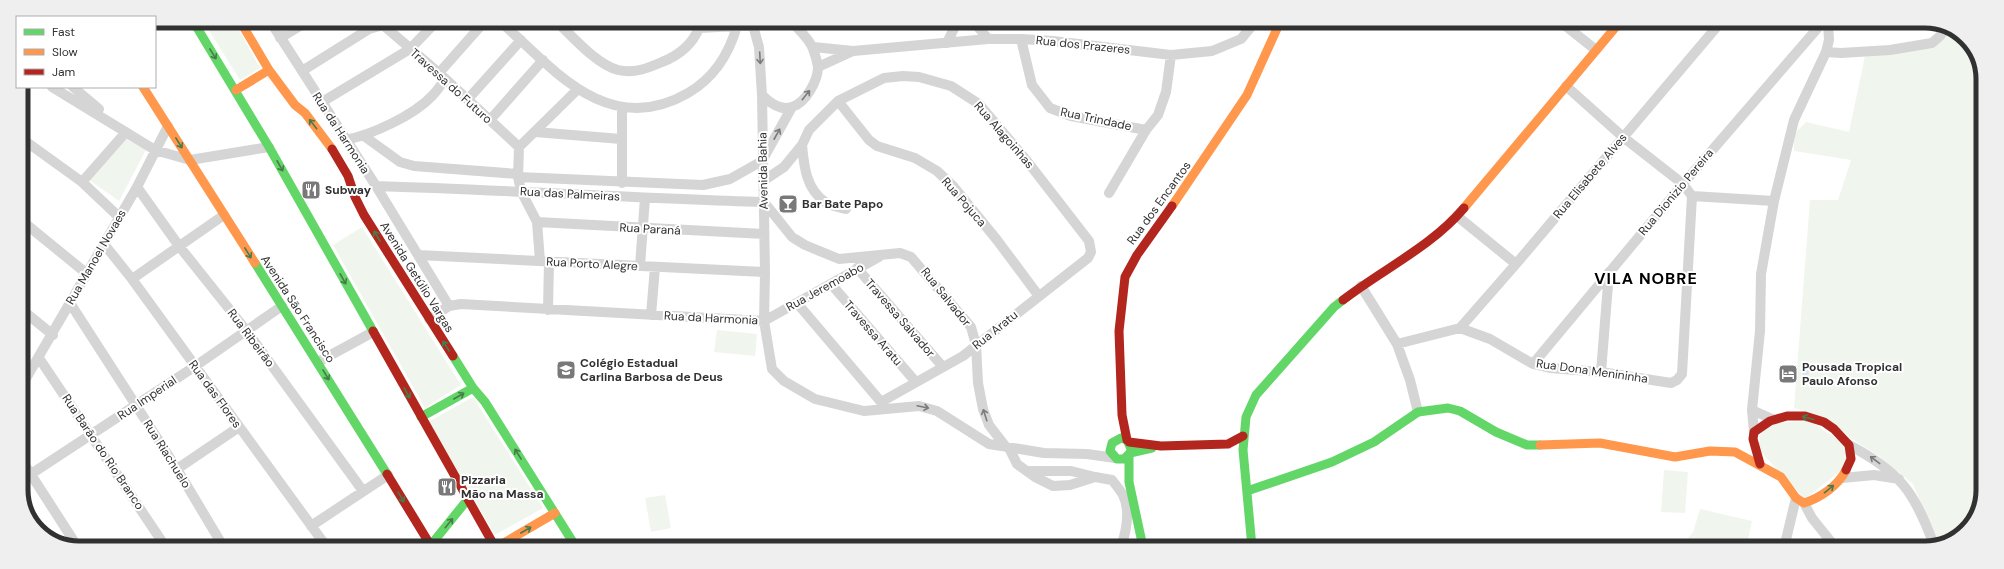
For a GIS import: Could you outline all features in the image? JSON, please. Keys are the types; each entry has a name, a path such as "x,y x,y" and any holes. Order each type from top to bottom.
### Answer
{"street":[{"path":"197,28 269,147 421,417 493,541"},
{"name":"Avenida Getúlio Vargas","path":"244,28 269,70 295,105 305,113 328,142 348,176 355,197 364,215 473,388 485,402 572,541"},
{"name":"Rua da Harmonia","path":"274,28 376,186 449,306"},
{"path":"280,38 296,28"},
{"path":"302,71 362,28"},
{"name":"Travessa do Futuro","path":"390,28 410,49 468,99 518,147"},
{"path":"322,102 410,49 430,28"},
{"path":"345,140 364,136 380,130 417,108 432,97 442,76 479,28"},
{"path":"508,28 577,90 603,102 622,107 658,106 676,100 698,87 717,70 733,41 736,28"},
{"path":"563,28 597,59 617,70 632,71 645,69 674,57 695,39 696,28"},
{"name":"Avenida Bahia","path":"754,28 760,47 762,95 765,272 764,321"},
{"path":"762,95 769,103 779,107 792,107 801,102 811,89 816,79 818,66 813,47 797,28"},
{"path":"947,43 954,28"},
{"path":"979,28 988,39"},
{"name":"Rua dos Prazeres","path":"813,47 853,51 988,39 1022,39 1171,55 1212,51 1241,39 1251,28"},
{"name":"Rua dos Encantos","path":"1128,441 1122,415 1119,331 1125,277 1137,255 1198,170 1247,95 1277,28"},
{"path":"1569,28 1596,50"},
{"path":"1251,541 1243,436 1246,417 1256,394 1334,307 1361,286 1421,247 1457,216 1615,28"},
{"name":"Rua Elisabete Alves","path":"1460,328 1716,28"},
{"name":"Rua Dionizio Pereira","path":"1533,364 1683,184 1818,28"},
{"path":"1760,464 1754,435 1752,410 1760,331 1761,274 1774,201 1794,120 1826,52 1829,40 1828,28"},
{"path":"1826,52 1841,53 1890,50 1932,43 1943,32"},
{"name":"Rua Trindade","path":"1022,39 1032,85 1050,108 1071,116 1146,130"},
{"path":"468,99 521,40"},
{"name":"Rua dos Prazeres","path":"818,66 853,51"},
{"path":"1109,193 1146,130 1158,115 1166,92 1171,55"},
{"path":"490,120 543,60"},
{"path":"236,90 269,70"},
{"name":"Rua Alagoinhas","path":"763,181 784,167 802,145 808,130 838,101 884,78 903,76 919,78 951,86 979,104 1028,161 1089,241"},
{"path":"1566,86 1623,137 1683,184 1692,196 1774,201"},
{"path":"54,88 155,150 190,160 269,147"},
{"path":"74,88 124,130"},
{"name":"Avenida São Francisco","path":"144,88 318,362 428,541"},
{"path":"548,310 545,261 537,222 521,190 518,175 518,147 536,132 577,90"},
{"name":"Rua Pojuca","path":"838,101 869,140 877,146 915,158 953,186 997,240 1038,295"},
{"path":"622,107 622,183"},
{"path":"762,161 792,107"},
{"name":"Rua Manoel Novaes","path":"28,376 53,335 86,273 137,187 168,126"},
{"path":"82,182 124,130"},
{"path":"536,132 621,139"},
{"name":"Rua das Palmeiras","path":"364,136 400,162 414,166 622,183 703,185 730,179 762,161"},
{"path":"28,143 82,182 119,217"},
{"path":"802,145 803,160 811,188 826,202 846,209"},
{"name":"Rua das Palmeiras","path":"376,186 521,190 645,198 764,202"},
{"name":"Rua Ribeirão","path":"137,187 179,246 246,330 363,491"},
{"name":"Rua Dona Menininha","path":"1460,328 1490,339 1533,364 1550,368 1601,372 1671,382 1677,380 1682,374 1692,196"},
{"path":"640,266 645,198"},
{"name":"Rua Salvador","path":"764,202 792,237 805,245 839,259 900,253 911,257 971,328 976,345 978,383 988,425 1008,447 1017,464 1053,486 1070,484 1095,477"},
{"path":"132,279 224,215"},
{"path":"1457,216 1516,264"},
{"name":"Rua Paraná","path":"537,222 764,234"},
{"path":"28,226 86,273"},
{"name":"Rua Aratu","path":"883,405 915,382 943,367 976,345 1038,295 1088,258 1091,252 1089,241"},
{"name":"Rua das Flores","path":"104,244 132,279 194,367 322,541"},
{"name":"Rua Jeremoabo","path":"764,321 857,268 886,254"},
{"name":"Rua Porto Alegre","path":"418,255 640,266 654,268 765,272"},
{"path":"839,259 844,268 842,277"},
{"path":"651,315 654,268"},
{"name":"Travessa Salvador","path":"857,268 943,367"},
{"path":"1601,372 1609,272"},
{"name":"Travessa Aratu","path":"831,284 915,382"},
{"path":"1361,286 1397,344 1410,380 1418,412"},
{"name":"Rua Riachuelo","path":"70,303 177,469 220,541"},
{"path":"797,303 883,405"},
{"name":"Rua da Harmonia","path":"429,319 449,306 461,304 764,321 772,369 784,381 815,399 864,411 883,405 919,406 937,411 989,444 1008,447"},
{"name":"Rua Imperial","path":"31,474 136,406 282,306"},
{"path":"28,315 53,335"},
{"path":"1397,344 1460,328"},
{"path":"318,362 373,332"},
{"name":"Rua Barão do Rio Branco","path":"39,358 162,541"},
{"path":"421,417 473,388"},
{"path":"1247,491 1332,462 1374,442 1418,412 1448,408 1460,411 1496,432 1527,445 1600,444 1676,457 1710,451 1735,452 1760,464 1781,477 1830,541"},
{"path":"1752,410 1772,419"},
{"path":"1735,452 1754,435 1764,422 1772,419 1796,414 1825,422 1849,445 1873,458 1899,479 1913,497 1923,515 1932,541"},
{"name":"Rua dos Encantos","path":"1113,442 1122,415"},
{"path":"177,469 239,427"},
{"path":"1228,444 1243,436"},
{"path":"1086,454 1121,438 1128,441 1161,446 1228,444 1243,450"},
{"path":"1128,441 1131,450 1129,454 1129,482 1142,541"},
{"path":"1113,442 1110,451 1116,458 1129,482"},
{"path":"1800,500 1816,499 1842,478 1851,459 1849,445"},
{"path":"1008,447 1044,453 1086,454 1124,459 1129,454 1161,446"},
{"path":"28,470 74,541"},
{"path":"1027,471 1071,470 1112,480 1124,496 1127,530 1123,541"},
{"path":"1842,478 1874,475 1899,479"},
{"path":"311,526 388,476"},
{"path":"435,541 468,499"},
{"path":"1786,541 1800,500"},
{"path":"505,541 555,513"}],"shaded area":[{"path":"207,28 238,28 260,68 240,80"},
{"path":"1948,34 1959,41 1969,54 1976,76 1976,496 1971,512 1963,524 1950,534 1936,539 1913,484 1880,457 1852,439 1827,418 1794,408 1810,200 1838,200 1851,160 1794,151 1794,134 1806,122 1849,132 1865,56 1934,48"},
{"path":"127,137 147,148 119,201 88,179"},
{"path":"362,227 461,385 425,408 333,245"},
{"path":"717,330 757,334 755,356 714,352"},
{"path":"473,397 543,508 495,535 428,422"},
{"path":"1811,421 1844,444 1847,457 1843,469 1805,499 1758,449 1761,430 1769,423"},
{"path":"1664,470 1688,472 1685,513 1661,512"},
{"path":"665,495 671,528 651,532 645,498"},
{"path":"1700,509 1752,521 1748,540 1751,541 1696,541 1688,538 1693,532"}],"water":[{"path":"1803,367 1809,367 1809,377 1802,377"}],"traffic: fast":[{"path":"197,28 269,147 373,331"},
{"path":"255,263 387,474"},
{"path":"1251,541 1243,450 1246,417 1256,395 1334,307 1343,300"},
{"path":"453,356 473,388 485,402 572,541"},
{"path":"421,417 473,388"},
{"path":"1247,491 1332,462 1374,442 1418,412 1448,408 1460,411 1496,432 1527,445 1540,445"},
{"path":"1130,453 1131,449 1127,440 1121,438 1112,443 1110,451 1117,459 1124,459 1130,453 1152,448"},
{"path":"1129,455 1129,482 1142,541"},
{"path":"434,541 468,499"}],"traffic: slow":[{"path":"244,28 269,70 295,105 305,113 332,149"},
{"path":"1172,206 1247,95 1277,28"},
{"path":"1464,208 1615,28"},
{"path":"236,90 269,70"},
{"path":"144,88 255,263"},
{"path":"1540,445 1600,443 1675,457 1710,451 1735,452 1781,477 1796,498 1804,503 1828,491 1843,476 1846,470"},
{"path":"507,541 555,513"}],"traffic: jam":[{"path":"332,149 348,176 355,197 364,215 453,356"},
{"path":"1127,440 1122,415 1119,331 1125,277 1137,255 1172,206"},
{"path":"1343,300 1422,246 1451,222 1464,208"},
{"path":"373,331 492,541"},
{"path":"1760,464 1753,439 1754,432 1770,421 1787,416 1805,416 1824,422 1834,429 1849,445 1851,459 1846,470"},
{"path":"1129,442 1161,446 1228,444 1243,436"},
{"path":"387,474 428,541"}],"place":[{"name":"Subway","path":"311,190"},
{"name":"Bar Bate Papo","path":"788,204"},
{"name":"Colégio Estadual Carlina Barbosa de Deus","path":"566,370"},
{"name":"Pousada Tropical Paulo Afonso","path":"1788,374"},
{"name":"Pizzaria Mão na Massa","path":"447,487"}],"district":[{"name":"VILA NOBRE","path":"1646,278"}]}
